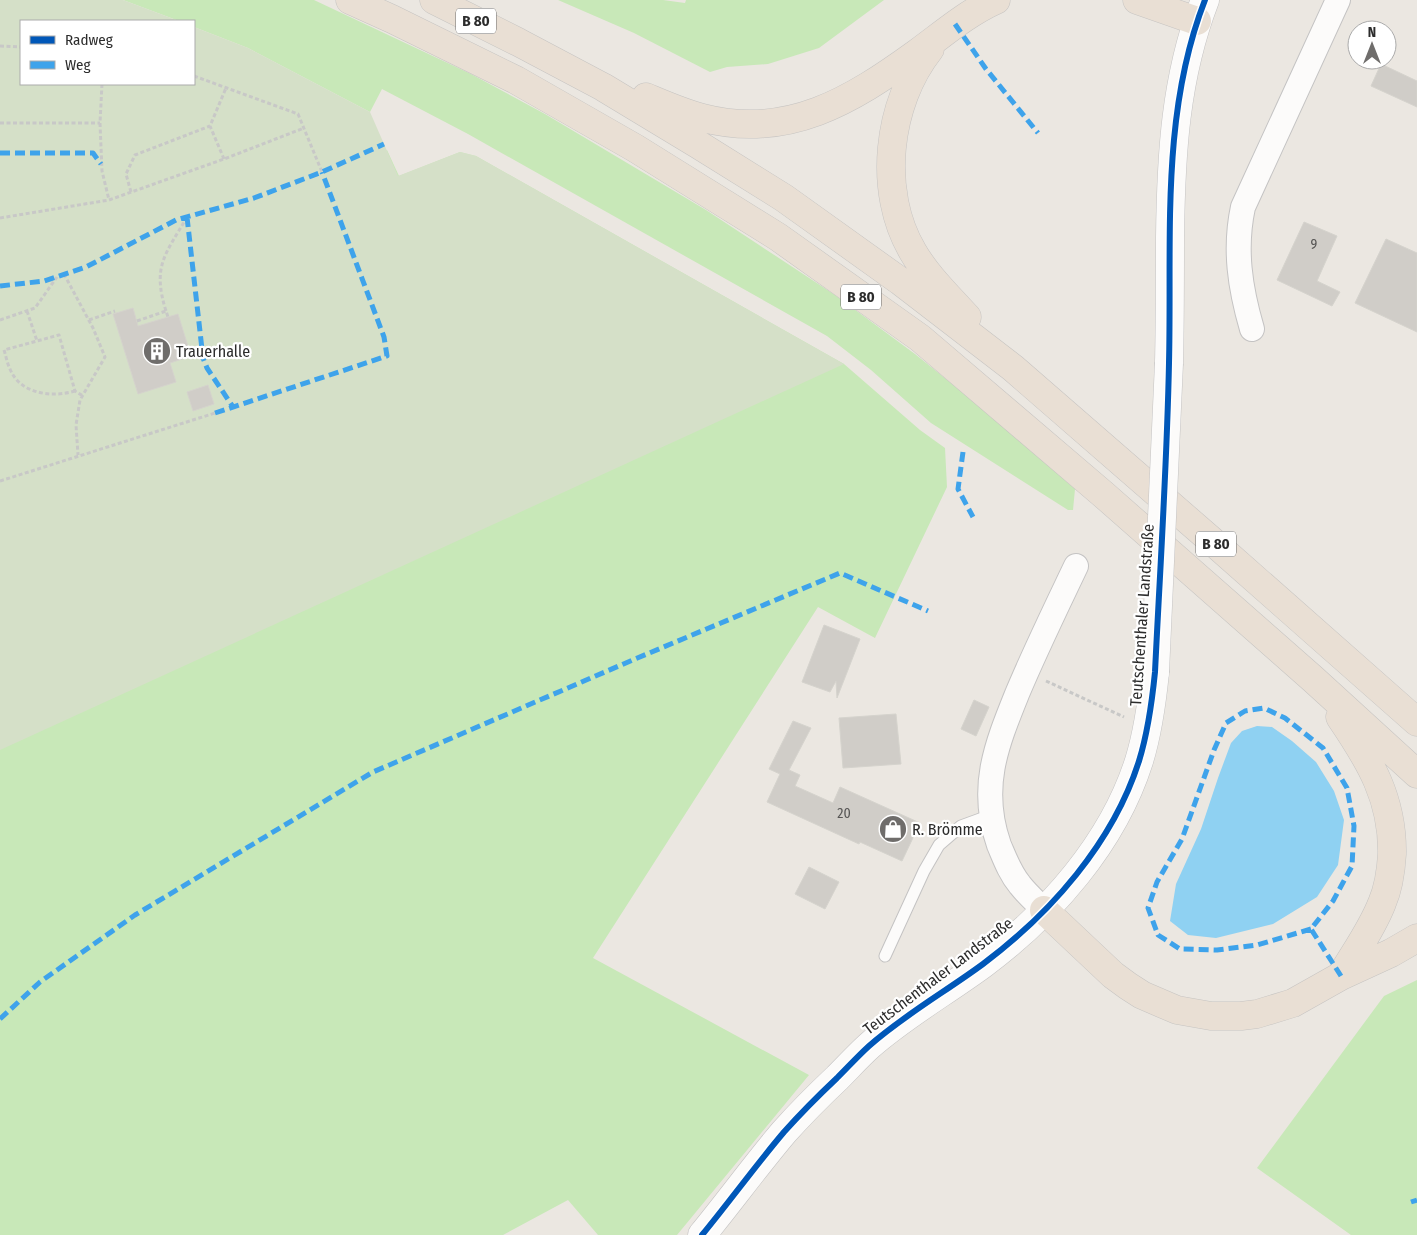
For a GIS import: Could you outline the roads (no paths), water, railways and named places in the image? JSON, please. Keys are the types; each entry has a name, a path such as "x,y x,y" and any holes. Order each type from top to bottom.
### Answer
{"highway":[{"name":"B 80","path":"350,0 516,80 635,148 778,237 920,338 1104,495 1313,679 1417,774"},
{"name":"B 80","path":"434,0 603,87 784,198 900,281 1013,368 1198,528 1417,722"},
{"path":"518,42 689,114 725,122 760,124 781,122 826,110 844,101 868,87 968,15 996,0"},
{"path":"1137,0 1201,10"},
{"path":"941,36 926,53 900,107 892,147 892,185 895,203 904,235 912,252 939,286 1013,368"},
{"path":"1313,679 1376,776 1384,797 1391,830 1391,868 1383,902 1341,976"},
{"path":"1044,910 1113,975 1128,986 1160,1004 1177,1010 1193,1014 1225,1017 1266,1012 1293,1003 1341,976 1391,953 1417,938"}],"street":[{"path":"1252,329 1242,291 1239,238 1243,207 1338,0"},
{"name":"Teutschenthaler Landstraße","path":"702,1235 785,1131 870,1046 916,1010 982,964 1010,942 1044,910 1095,849 1129,788 1145,740 1155,672 1169,363 1171,198 1175,124 1179,93 1201,10"},
{"path":"1044,910 1020,885 1007,864 991,815 990,782 996,748 1026,672 1076,566"}],"lane":[{"path":"885,956 938,845 961,826 991,815"}],"water":[{"path":"1257,726 1272,727 1292,741 1316,762 1334,791 1344,820 1338,865 1317,897 1273,924 1216,938 1188,935 1170,921 1176,884 1201,829 1231,743 1242,731"}],"place":[{"name":"Trauerhalle","path":"157,351"},
{"name":"R. Brömme","path":"893,829"}]}
